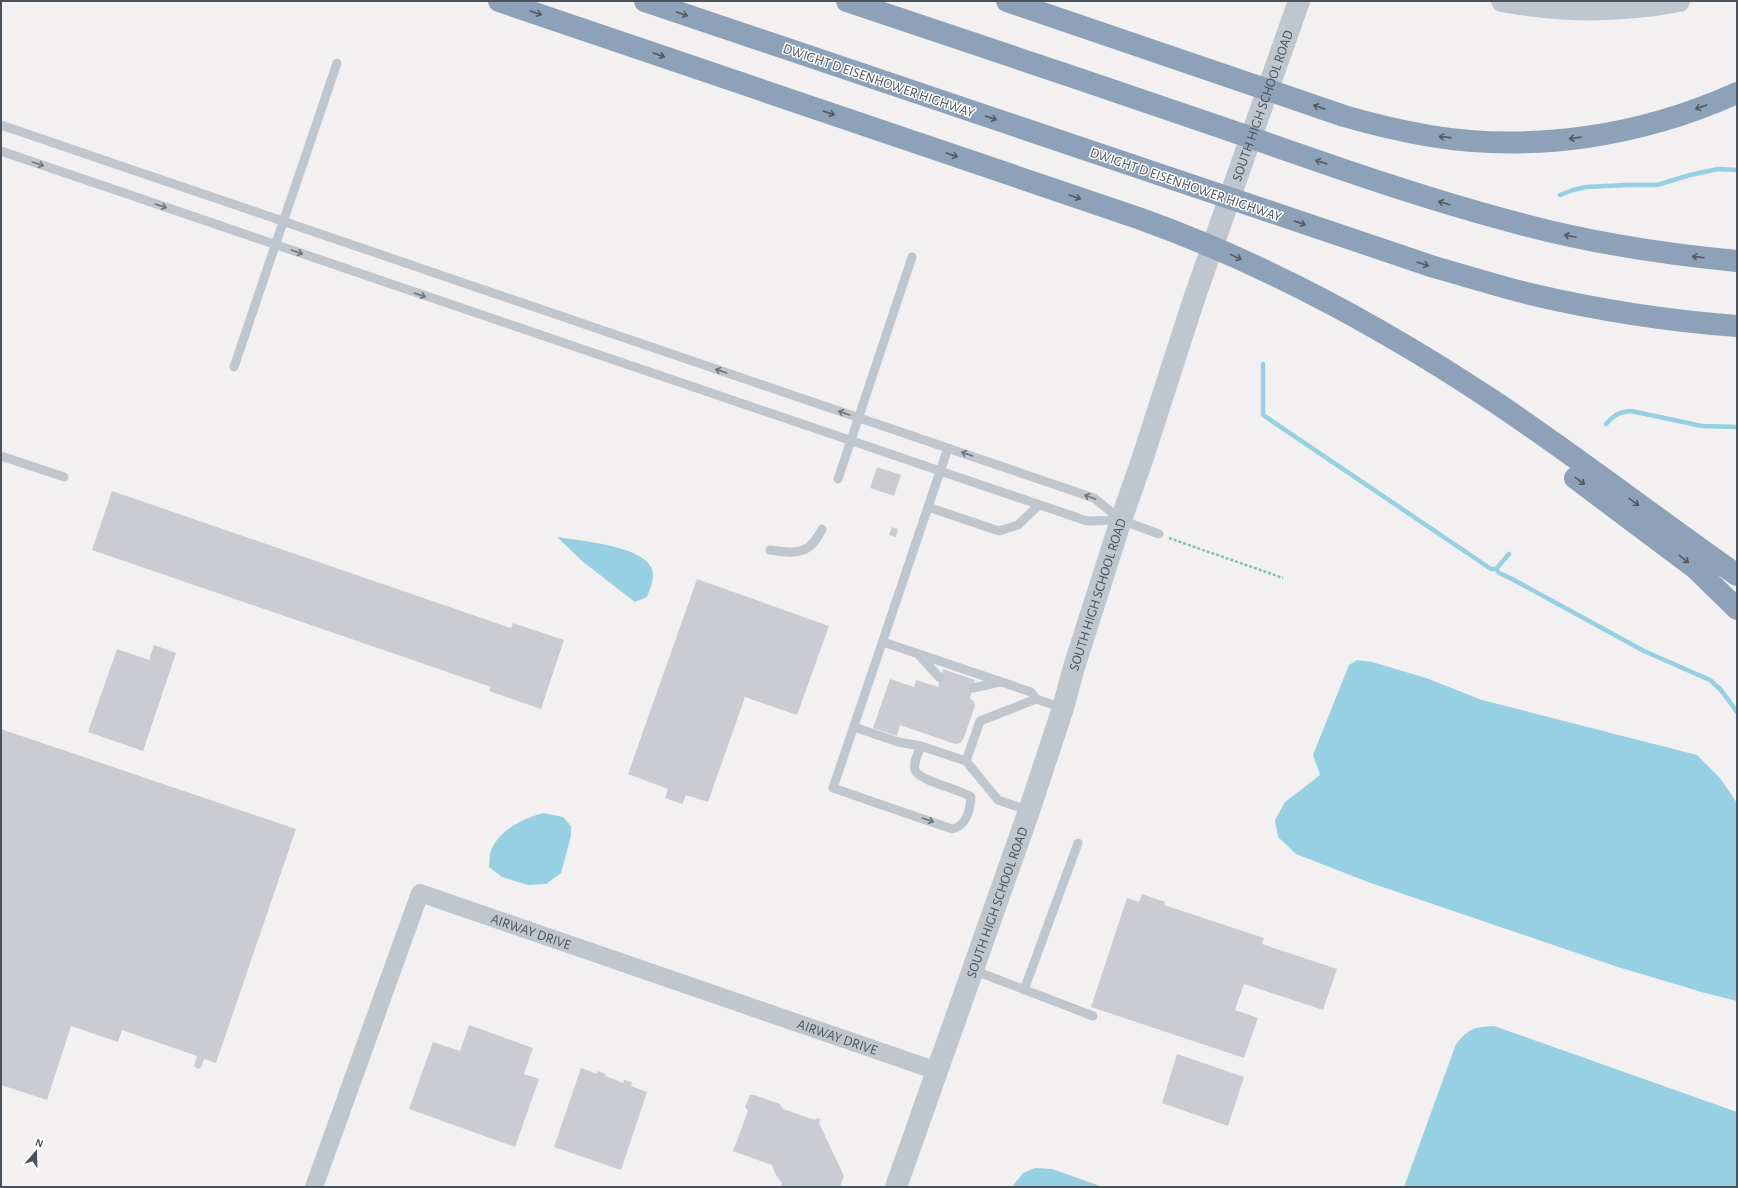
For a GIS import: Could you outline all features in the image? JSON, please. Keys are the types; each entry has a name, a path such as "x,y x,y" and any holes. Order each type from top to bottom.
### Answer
{"highway":[{"path":"499,1 1186,236 1289,282 1379,330 1494,401 1737,575"},
{"name":"DWIGHT D EISENHOWER HIGHWAY","path":"645,1 1434,268 1530,294 1609,310 1667,319 1737,326"},
{"path":"847,1 1302,156 1474,212 1608,244 1671,254 1737,261"},
{"path":"1007,1 1344,116 1431,136 1492,141 1540,142 1571,139 1627,130 1662,121 1717,102 1737,93"},
{"path":"1379,330 1695,568 1737,609"}],"street":[{"name":"SOUTH HIGH SCHOOL ROAD","path":"896,1187 973,970 1063,708 1074,667 1120,520 1142,460 1194,299 1299,1"},
{"path":"1502,1 1530,6 1578,9 1620,8 1679,1"},
{"name":"AIRWAY DRIVE","path":"314,1187 420,893 937,1071"}],"lane":[{"path":"234,367 337,63"},
{"path":"1,125 1094,498 1120,520 1159,534"},
{"path":"1,152 1087,521 1120,520"},
{"path":"838,479 912,258"},
{"path":"921,746 915,763 915,770 918,774 928,780 964,792 971,797 964,823 959,828 952,829 833,788 948,448"},
{"path":"1,456 64,477"},
{"path":"928,507 999,531 1018,525 1039,505"},
{"path":"770,550 800,552 809,548 817,540 822,529"},
{"path":"883,642 1031,692 1036,699 1063,708"},
{"path":"917,654 940,678"},
{"path":"973,688 1000,682"},
{"path":"966,762 980,721 1036,699"},
{"path":"854,727 898,742 921,746 966,762 998,800 1028,811"},
{"path":"1024,990 1078,843"},
{"path":"973,970 1093,1016"}],"path":[{"path":"1159,534 1283,578"}],"water":[{"path":"557,537 608,545 634,554 644,560 651,567 653,575 647,597 635,602 582,561"},
{"path":"1357,660 1372,662 1426,678 1482,700 1697,755 1720,778 1737,803 1737,1001 1618,967 1368,882 1296,854 1278,837 1275,820 1285,802 1320,775 1313,755 1349,665"},
{"path":"543,813 563,817 571,826 571,836 561,873 546,884 528,885 502,877 489,867 491,850 501,835 521,821"},
{"path":"1494,1026 1737,1112 1737,1187 1404,1187 1456,1044 1472,1029"},
{"path":"1035,1168 1052,1169 1103,1187 1012,1187 1023,1173"}],"building":[{"path":"877,467 901,475 894,496 870,488"},
{"path":"112,491 511,628 513,623 564,640 541,709 489,691 491,687 92,550"},
{"path":"892,527 898,529 896,537 889,535"},
{"path":"697,579 829,626 797,715 745,697 708,802 686,795 682,804 665,798 668,789 628,774"},
{"path":"154,645 176,653 143,751 88,732 117,649 149,660"},
{"path":"943,669 975,680 970,698 974,702 975,706 963,740 960,743 955,744 900,725 897,736 873,728 890,679 914,687 916,680 938,687"},
{"path":"1,729 296,829 216,1063 204,1059 201,1068 198,1069 194,1066 197,1056 122,1030 118,1042 71,1026 47,1100 1,1085"},
{"path":"1142,894 1165,902 1164,905 1264,938 1262,944 1337,969 1323,1010 1244,984 1235,1010 1258,1018 1244,1058 1091,1007 1127,898 1139,902"},
{"path":"469,1025 533,1048 524,1074 539,1079 515,1147 409,1109 433,1042 460,1051"},
{"path":"1177,1054 1244,1077 1228,1126 1162,1103"},
{"path":"581,1068 597,1074 598,1071 606,1074 605,1076 623,1083 624,1080 632,1082 631,1086 647,1092 621,1170 554,1147"},
{"path":"750,1095 780,1104 783,1109 815,1120 817,1118 821,1119 819,1123 844,1176 840,1187 781,1187 782,1183 776,1175 772,1165 733,1151 748,1111 745,1107"}],"waterway":[{"path":"1560,195 1586,187 1657,185 1690,175 1718,169 1737,170"},
{"path":"1263,364 1263,415 1491,569 1496,569 1509,554"},
{"path":"1606,424 1617,414 1631,411 1702,426 1737,427"},
{"path":"1496,569 1499,573 1644,651 1710,680 1721,690 1737,712"}]}
